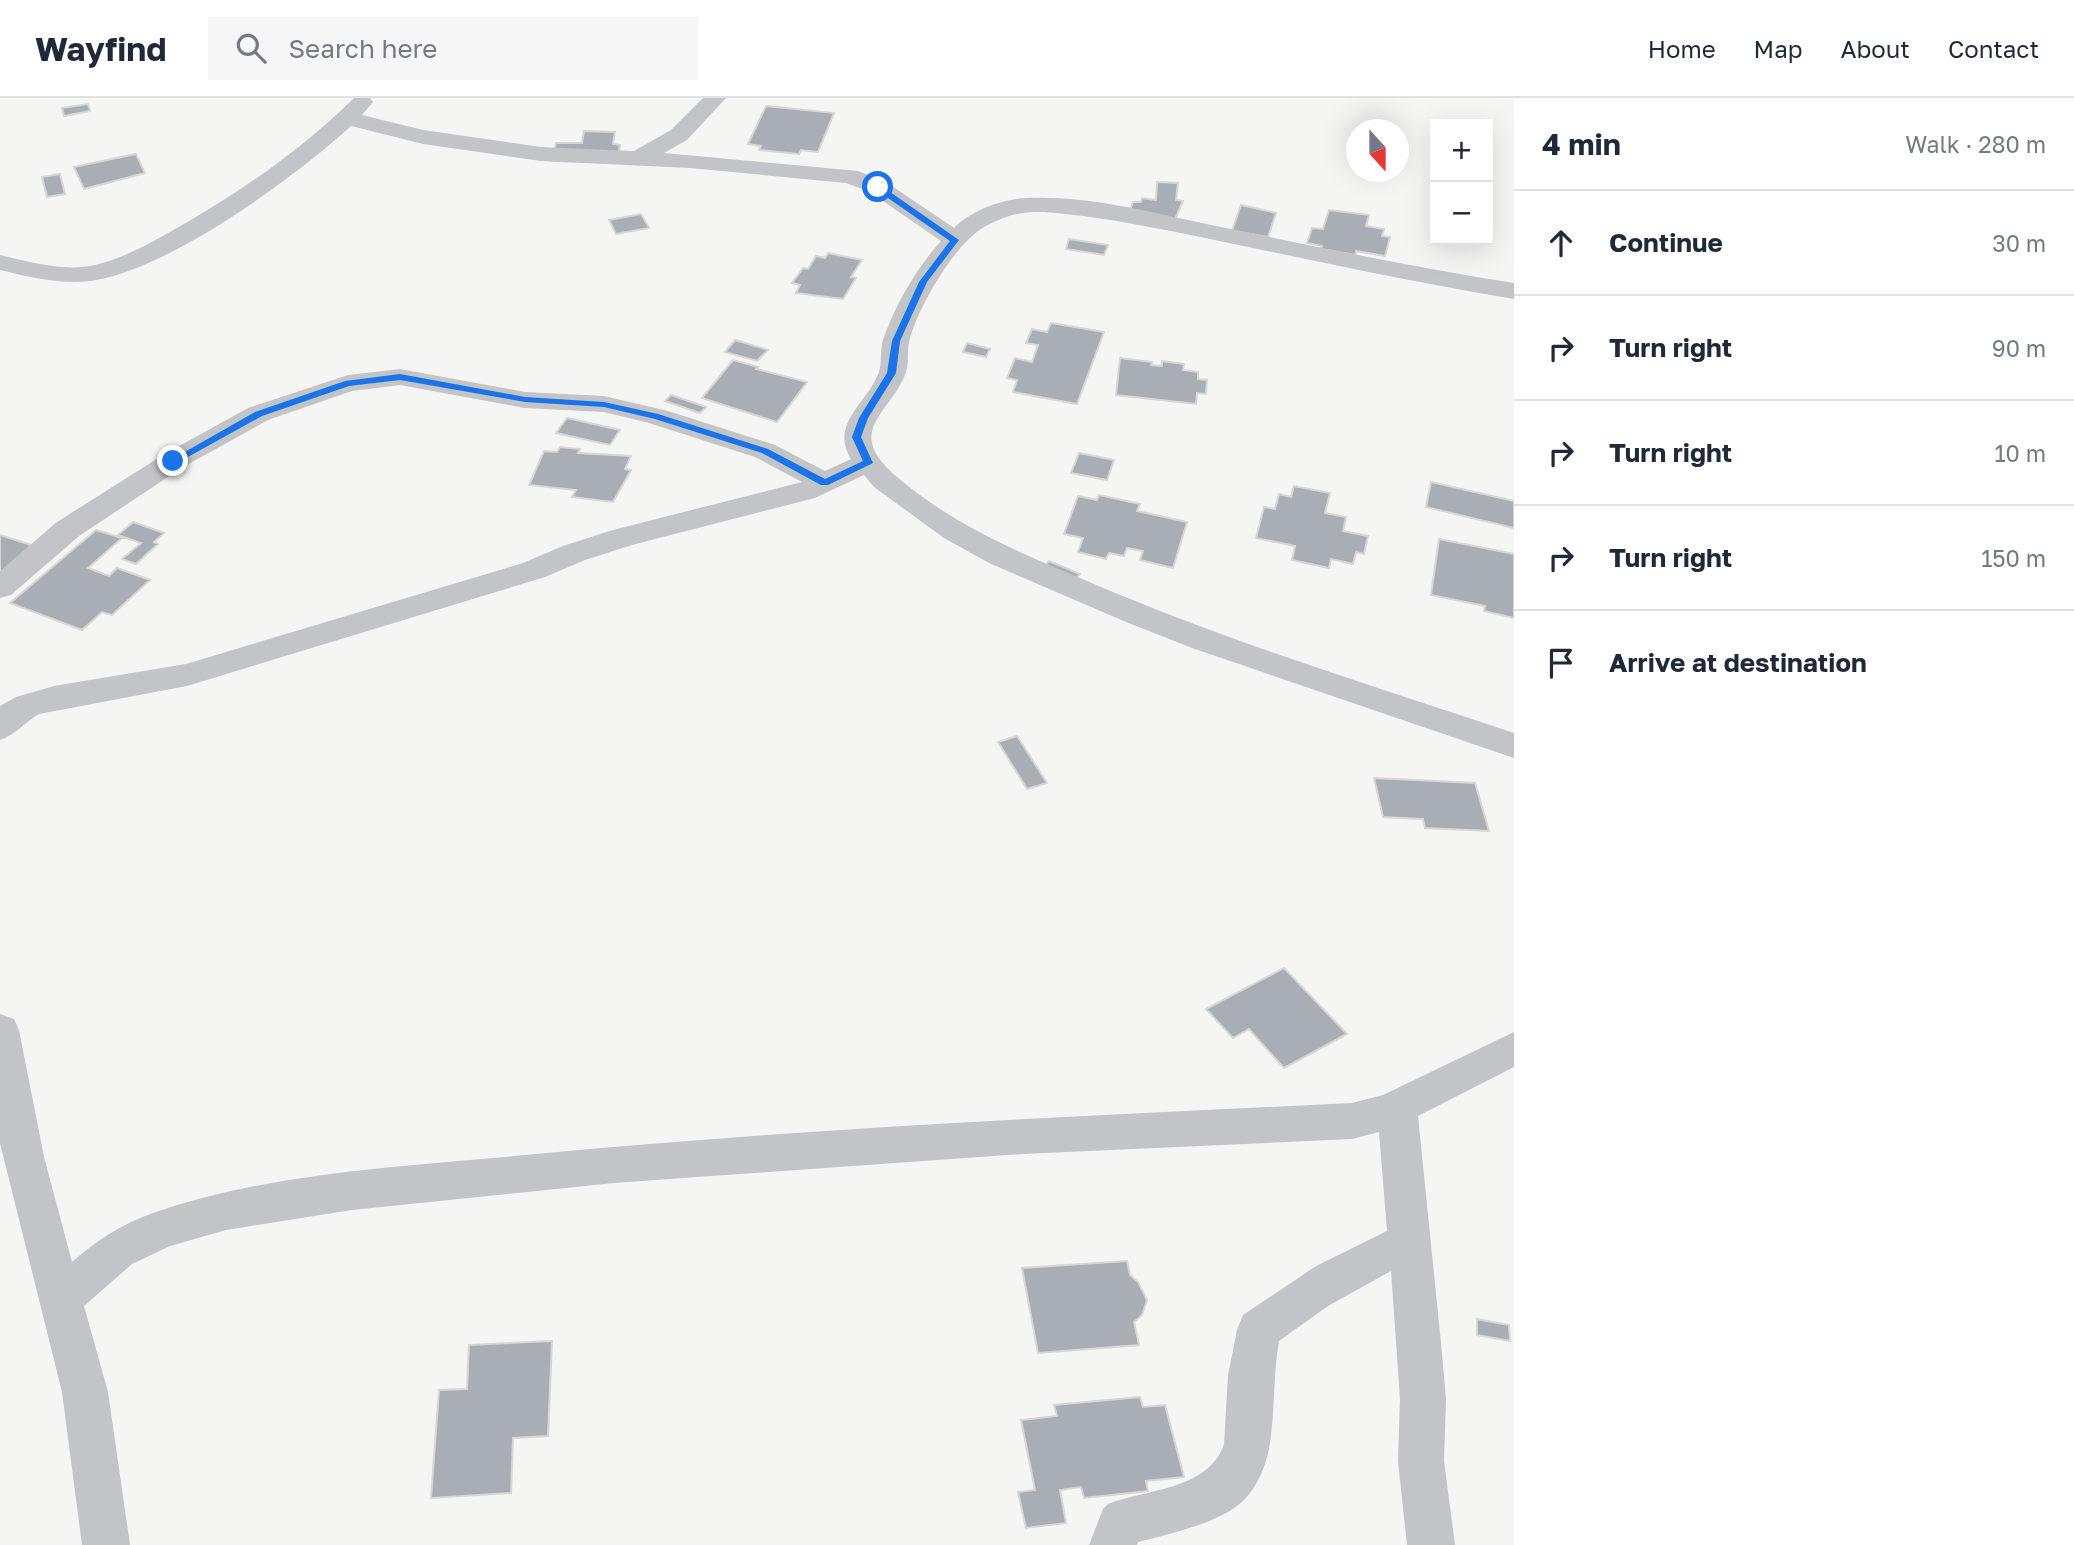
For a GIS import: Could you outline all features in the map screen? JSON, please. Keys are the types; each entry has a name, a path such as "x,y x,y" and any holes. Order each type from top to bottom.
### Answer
{"street":[{"path":"0,262 63,274 95,273 147,256 271,177 348,118 365,98"},
{"path":"639,158 679,135 715,98"},
{"path":"348,118 423,137 541,154 639,158 850,176 878,187 955,240"},
{"path":"1514,291 1417,275 1132,216 1068,207 1024,205 991,214 969,226 923,282 896,341 891,373 863,418 857,437 868,463 884,481 913,504 955,531 1000,555 1137,615 1203,640 1514,746"},
{"path":"0,588 68,529 173,461 258,414 348,383 400,377 525,400 604,404 658,417 765,451 825,483"},
{"path":"0,727 8,716 14,699 54,698 187,675 522,573 624,537 778,500 825,483 868,463"},
{"path":"0,1030 23,1157 85,1392 106,1545"},
{"path":"62,1298 117,1250 163,1229 226,1211 352,1191 614,1165 1023,1136 1325,1123 1371,1118 1514,1048"},
{"path":"1397,1107 1423,1399 1421,1461 1431,1545"},
{"path":"1113,1545 1120,1525 1125,1521 1178,1508 1204,1497 1226,1485 1240,1467 1247,1444 1251,1375 1259,1330 1308,1293 1364,1260 1409,1241"}],"building":[{"path":"88,104 90,111 64,116 62,108"},
{"path":"766,106 834,113 818,152 801,150 799,154 759,150 761,146 748,144"},
{"path":"584,131 615,132 613,144 620,145 617,162 552,161 556,143 582,143"},
{"path":"136,154 145,173 84,189 74,167"},
{"path":"60,174 65,194 47,197 42,177"},
{"path":"1157,182 1178,183 1176,200 1183,201 1172,226 1127,218 1133,202 1141,202 1142,198 1156,200"},
{"path":"1241,205 1276,213 1268,237 1232,231"},
{"path":"1329,210 1369,215 1366,226 1384,229 1382,236 1390,237 1385,256 1356,251 1355,255 1321,249 1322,246 1307,243 1312,228 1323,229"},
{"path":"641,214 649,228 616,234 609,220"},
{"path":"1069,239 1108,245 1104,255 1066,249"},
{"path":"828,253 862,260 851,277 856,278 843,299 796,293 800,285 792,283 803,268 808,269 816,256 825,258"},
{"path":"1051,323 1104,332 1077,404 1013,392 1017,380 1007,378 1015,358 1032,362 1038,345 1026,343 1032,329 1047,332"},
{"path":"735,340 768,350 757,361 725,352"},
{"path":"967,343 990,349 986,357 963,352"},
{"path":"1120,358 1152,362 1151,365 1162,366 1162,361 1184,364 1183,370 1198,372 1198,379 1207,380 1206,394 1197,393 1196,404 1116,395"},
{"path":"733,360 807,382 777,422 702,398"},
{"path":"671,395 706,407 700,413 665,401"},
{"path":"567,418 620,430 610,445 556,433"},
{"path":"560,447 580,449 578,453 631,456 625,469 631,470 613,502 572,497 576,490 529,485 544,451 557,452"},
{"path":"1079,453 1114,460 1107,480 1071,473"},
{"path":"1431,482 1514,501 1514,528 1426,507"},
{"path":"1294,486 1330,493 1325,513 1346,517 1343,531 1368,536 1364,554 1356,552 1353,564 1331,559 1329,568 1292,560 1295,546 1256,538 1264,507 1275,509 1279,494 1291,497"},
{"path":"1099,495 1140,504 1137,511 1187,522 1173,568 1140,560 1143,551 1127,548 1124,556 1109,553 1106,559 1078,552 1083,538 1064,534 1078,496 1097,500"},
{"path":"133,522 164,533 154,542 158,544 136,564 122,559 141,543 118,535"},
{"path":"96,530 122,538 88,568 109,576 117,568 150,580 112,615 102,612 82,630 10,603"},
{"path":"0,535 34,546 0,581"},
{"path":"1439,539 1514,554 1514,618 1484,611 1485,606 1431,595"},
{"path":"1049,561 1080,574 1070,586 1039,572"},
{"path":"1017,736 1047,783 1027,789 998,742"},
{"path":"1374,778 1475,783 1489,831 1425,828 1423,819 1383,817"},
{"path":"1284,968 1347,1034 1284,1068 1249,1029 1233,1038 1206,1009"},
{"path":"1127,1261 1130,1275 1138,1282 1147,1300 1142,1315 1134,1322 1139,1345 1038,1353 1022,1268"},
{"path":"1477,1319 1509,1325 1510,1341 1477,1335"},
{"path":"552,1341 548,1436 513,1438 511,1493 431,1498 439,1390 467,1389 469,1345"},
{"path":"1140,1397 1143,1407 1165,1405 1184,1477 1146,1481 1148,1491 1084,1498 1081,1487 1060,1490 1066,1523 1026,1528 1018,1492 1035,1490 1021,1420 1057,1416 1054,1405"}],"route":[{"path":"173,461 258,414 348,383 400,377 525,400 604,404 658,417 765,451 825,483 868,463 857,437 863,418 891,373 896,357 896,341 923,282 955,240 878,187"}]}
